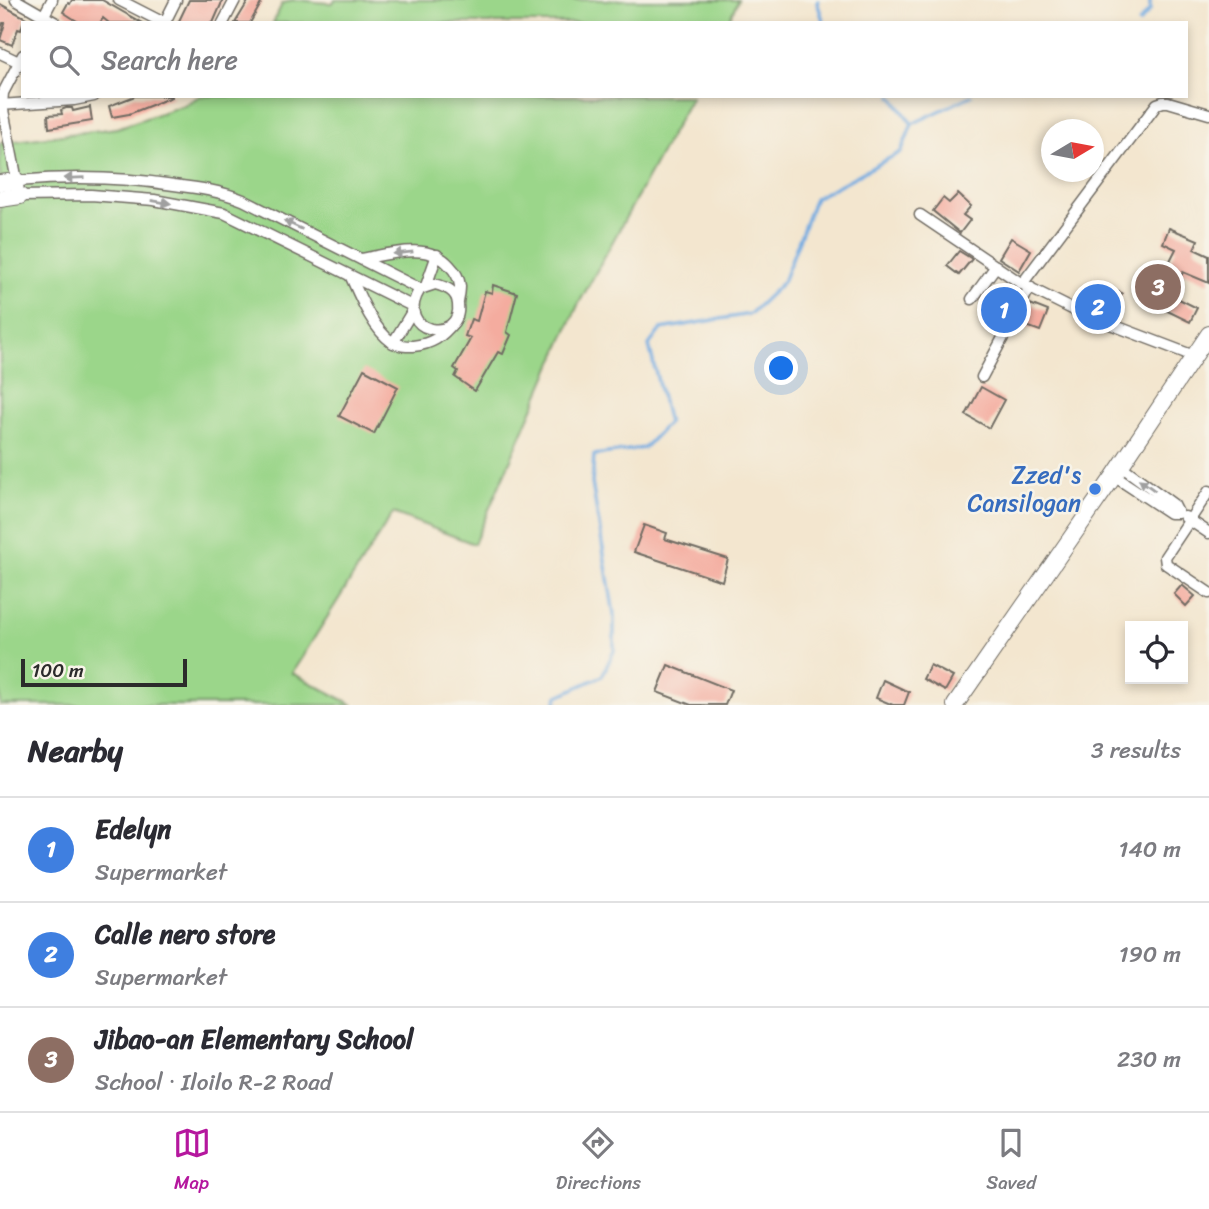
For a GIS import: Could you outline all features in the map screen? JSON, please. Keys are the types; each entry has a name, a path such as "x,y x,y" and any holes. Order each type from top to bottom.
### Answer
{"main road":[{"path":"0,183 18,189"},
{"path":"0,199 18,189"},
{"path":"955,705 1209,334"}],"street":[{"path":"16,0 42,19 52,0"},
{"path":"119,0 162,21 166,20 176,0"},
{"path":"224,21 235,0"},
{"path":"0,53 21,59 3,93 1,105 18,189"},
{"path":"1,105 84,98"},
{"path":"982,377 1026,286 1160,99 1209,114"},
{"path":"18,189 97,177 134,179 226,193 423,288 435,284 446,287 455,294 458,302"},
{"path":"18,189 154,200 223,213 413,308"},
{"path":"920,215 1026,286 1076,311 1194,356"},
{"path":"313,258 322,239"},
{"path":"351,277 363,304 381,331 393,343 405,346 425,345 441,337 458,314 460,284 456,272 446,260 421,251 360,259"},
{"path":"437,255 423,288 414,300 413,308 416,319 426,329 437,331 454,322"},
{"path":"972,299 996,266"},
{"path":"393,343 413,308"},
{"path":"1117,471 1170,513 1178,513 1209,533"},
{"path":"1209,491 1165,557 1166,564 1209,593"}],"green space":[{"path":"292,0 332,3 335,0 738,0 729,21 274,21 282,4"},
{"path":"196,98 691,98 577,307 474,544 393,513 292,673 353,705 0,705 0,143 117,128 184,105"}],"building":[{"path":"72,0 102,0 139,21 107,21 103,18 101,21 77,21 63,12 68,3"},
{"path":"189,0 223,0 214,21 179,21"},
{"path":"249,0 263,0 251,21 236,21"},
{"path":"0,4 26,18 21,21 21,30 18,29 12,45 0,40 5,23 0,29"},
{"path":"130,98 169,98 129,114 112,117 109,106"},
{"path":"90,107 92,121 49,128 48,115 62,114 61,110 66,108 72,108 73,111"},
{"path":"958,194 971,206 963,215 970,220 960,233 933,211 943,198 949,203"},
{"path":"1169,228 1198,240 1194,249 1209,256 1209,283 1183,272 1171,295 1197,308 1190,322 1149,302 1176,249 1163,243"},
{"path":"1011,238 1031,250 1019,271 999,258"},
{"path":"959,251 972,259 959,275 947,266"},
{"path":"493,285 517,293 507,332 511,335 503,354 498,352 475,391 455,377 458,371 454,368 471,338 465,336 471,319 477,321 485,291 492,293"},
{"path":"1102,285 1122,293 1113,317 1092,309"},
{"path":"993,298 1009,308 1000,324 984,315"},
{"path":"1030,304 1048,311 1040,331 1021,324"},
{"path":"364,369 398,387 374,434 339,416"},
{"path":"981,387 1004,400 989,428 966,415"},
{"path":"644,525 667,533 665,539 728,559 722,581 634,552"},
{"path":"1182,585 1195,596 1186,606 1174,594"},
{"path":"668,665 731,690 725,705 691,705 657,692"},
{"path":"930,665 953,677 945,691 923,679"},
{"path":"883,680 909,692 904,705 893,705 876,698"}],"waterway":[{"path":"818,0 823,21"},
{"path":"1141,21 1150,10 1150,0"},
{"path":"555,705 558,696 602,676 614,651 614,614 592,483 594,455 644,448 668,423 649,345 661,329 750,314 783,282 815,198 901,152 912,124 893,98"},
{"path":"912,124 967,98"}],"place":[{"name":"Jibao-an Elementary School","path":"1158,287"},
{"name":"Calle nero store","path":"1098,307"},
{"name":"Edelyn","path":"1004,310"},
{"name":"Zzed's Cansilogan","path":"1095,489"}]}
